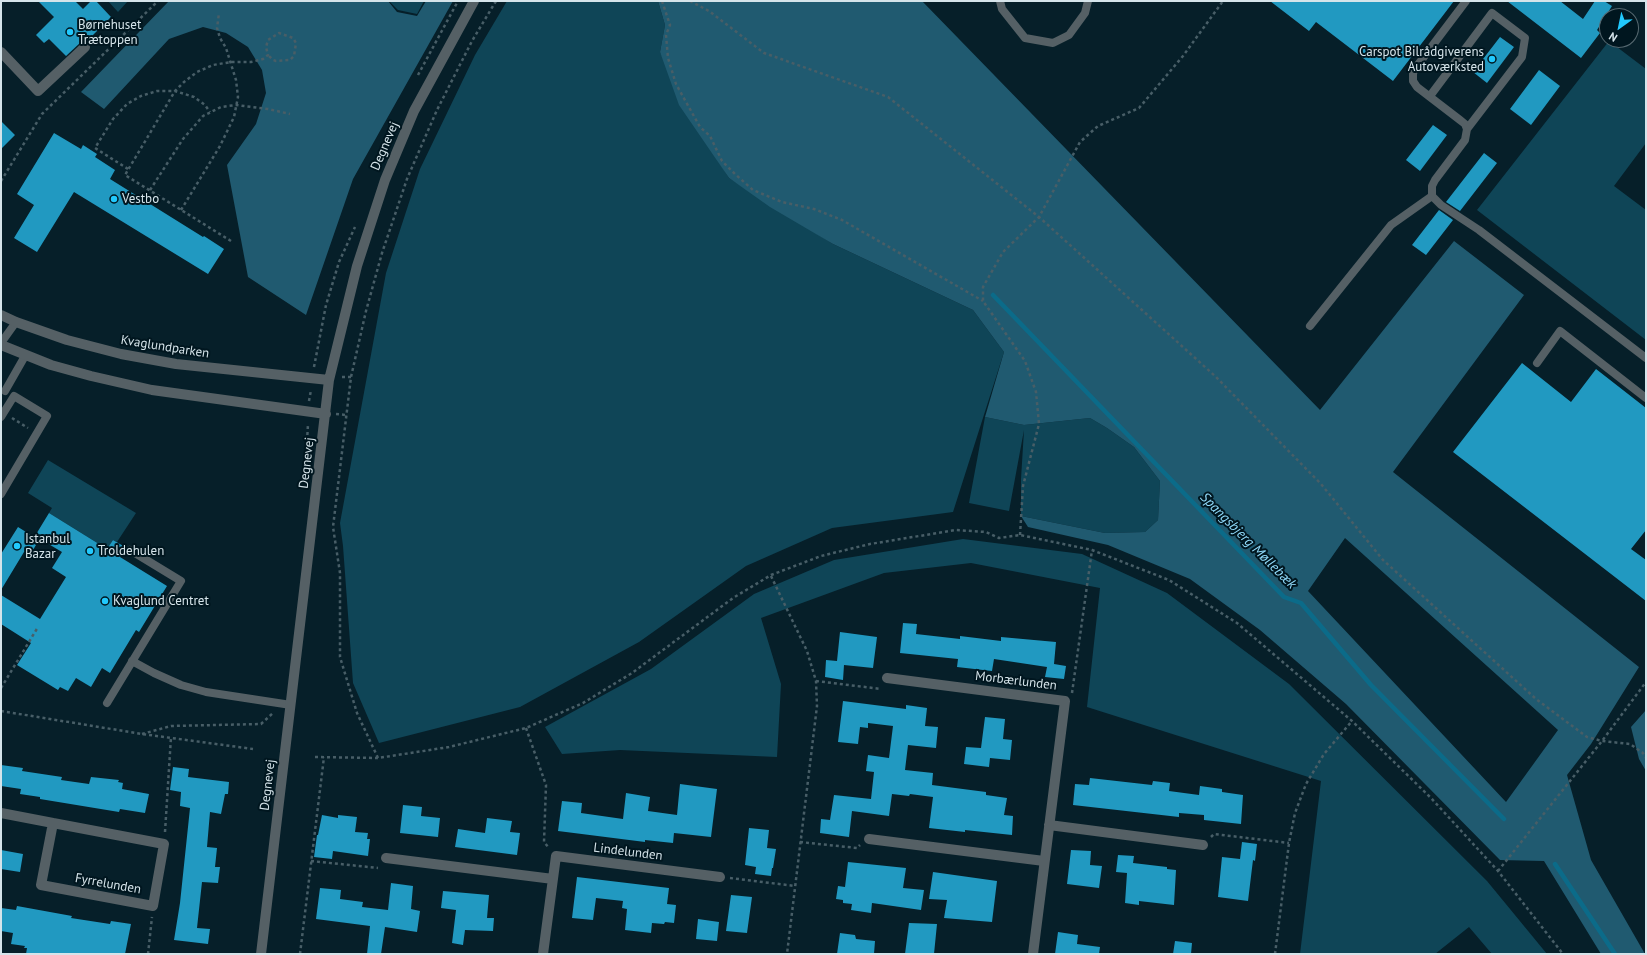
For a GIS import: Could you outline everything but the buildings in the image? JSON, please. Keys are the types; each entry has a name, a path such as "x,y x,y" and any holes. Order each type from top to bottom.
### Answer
{"street":[{"name":"Degnevej","path":"261,954 330,380 357,266 385,180 414,111 474,1"},
{"path":"1,52 38,91 85,48"},
{"name":"Kvaglundparken","path":"1,315 16,322 67,340 121,354 176,364 330,380"},
{"path":"1,344 25,356 50,365 152,390 326,414"},
{"name":"Morbærlunden","path":"887,678 1065,701 1033,954"},
{"path":"1,813 164,844"},
{"name":"Fyrrelunden","path":"53,823 42,885 153,906 164,844"},
{"path":"1049,825 1203,844"},
{"path":"869,839 1044,861"},
{"path":"543,954 556,856"},
{"name":"Lindelunden","path":"556,856 720,876"},
{"path":"386,858 553,879"}],"lane":[{"path":"1000,1 1002,9 1025,38 1053,43 1069,35 1085,13 1088,1"},
{"path":"1466,1 1414,70 1413,81 1417,87 1465,124 1467,129"},
{"path":"1430,96 1492,13 1526,38 1522,57 1467,129 1465,140 1435,180 1432,186 1432,196 1441,205 1479,230 1646,358"},
{"path":"1310,326 1391,225 1432,196"},
{"path":"1,344 16,322"},
{"path":"1537,363 1560,331 1646,398"},
{"path":"1,494 47,416 3,390 25,356"},
{"path":"2,415 14,396"},
{"path":"107,703 181,581 130,550"},
{"path":"132,661 181,685 206,692 291,705"}],"path":[{"path":"1,181 42,114 158,1"},
{"path":"378,758 357,713 340,657 340,573 333,527 351,377 366,311 382,253 407,179 436,110 472,41 496,1"},
{"path":"662,1 670,25 666,35 668,58 676,84 700,127 710,136 722,160 735,174 753,190 782,202 814,209 842,220 983,301 1025,361 1036,392 1039,424 1023,486 1020,536"},
{"path":"690,1 709,11 764,53 888,97 1039,218 1215,376 1321,484 1383,560 1536,699 1586,737 1602,741 1630,744 1643,753 1646,758"},
{"path":"983,301 983,287 1003,252 1039,218 1080,142 1098,126 1139,108 1183,56 1223,1"},
{"path":"181,210 230,128 238,97 236,80 231,62 217,28 219,13"},
{"path":"279,33 293,38 296,44 294,56 290,60 276,62 268,55 266,47 268,40 279,33"},
{"path":"231,241 125,175 175,91 184,82 197,72 213,66 231,62 251,62 263,59 268,55"},
{"path":"128,170 95,148 113,120 127,104 141,96 157,91 175,91 194,97 205,105 210,112"},
{"path":"150,190 190,129 203,116 210,112 221,107 236,105 268,109 290,114"},
{"path":"2,415 38,433"},
{"path":"1065,701 1072,692 1092,550"},
{"path":"771,576 807,651 816,680 817,706 787,954"},
{"path":"1,688 38,627"},
{"path":"816,680 886,689 887,678"},
{"path":"1498,872 1602,741 1646,682"},
{"path":"1,711 142,734 253,749"},
{"path":"1276,954 1289,843 1295,813 1306,784 1324,754 1352,721"},
{"path":"142,734 171,726 261,724"},
{"path":"526,728 546,785 544,842 556,856"},
{"path":"164,844 171,737"},
{"path":"300,954 324,757"},
{"path":"1203,844 1214,834 1289,843"},
{"path":"800,842 857,848 869,839"},
{"path":"311,861 378,868 386,858"},
{"path":"720,876 795,886"},
{"path":"148,954 153,906"}],"shaded area":[{"path":"108,1 128,1 118,12"},
{"path":"169,1 388,1 397,12 417,16 426,1 453,1 353,179 306,315 248,277 227,165 256,124 266,93 262,70 248,47 226,33 203,27 169,39 104,109 81,92"},
{"path":"389,1 424,1 417,14 398,10"},
{"path":"507,1 658,1 665,25 660,52 710,148 729,178 833,244 973,310 1004,352 953,512 832,528 746,566 639,642 520,707 379,743 353,683 340,523 386,273 420,169 475,55"},
{"path":"658,1 922,1 1320,410 1454,241 1524,295 1393,472 1639,667 1591,744 1567,775 1591,860 1645,954 1601,954 1544,861 1500,860 1346,704 1260,630 1190,579 1108,545 1028,527 1021,516 1105,533 1145,532 1158,520 1160,481 1134,447 1090,418 1024,425 985,417 1004,352 973,310 833,244 770,207 729,178 679,105 660,52 665,25","holes":["1345,538 1558,730 1506,802 1308,591"]},
{"path":"1604,48 1618,48 1646,69 1646,143 1614,186 1646,210 1646,340 1477,210"},
{"path":"985,417 1024,425 1090,418 1107,428 1134,447 1160,481 1158,520 1145,532 1105,533 1021,516 1021,479 1024,430 1009,511 969,503"},
{"path":"48,460 136,513 117,542 113,540 107,549 49,513 52,508 28,493"},
{"path":"963,539 1082,554 1167,593 1289,684 1487,881 1547,954 1492,954 1469,927 1435,954 1300,954 1321,781 1087,707 1100,588 971,563 884,573 761,618 781,684 777,757 620,750 562,754 545,727 651,669 754,594 834,560"},
{"path":"1646,710 1646,771 1639,759 1631,727"}],"waterway":[{"name":"Spangsbjerg Møllebæk","path":"993,295 1284,597 1301,603 1371,685 1504,819"},
{"name":"Spangsbjerg Møllebæk","path":"1555,864 1615,954"}],"place":[{"name":"Børnehuset Trætoppen","path":"70,32"},
{"name":"Carspot Bilrådgiverens Autoværksted","path":"1492,59"},
{"name":"Vestbo","path":"114,199"},
{"name":"Istanbul Bazar","path":"17,546"},
{"name":"Troldehulen","path":"90,551"},
{"name":"Kvaglund Centret","path":"105,601"}]}
